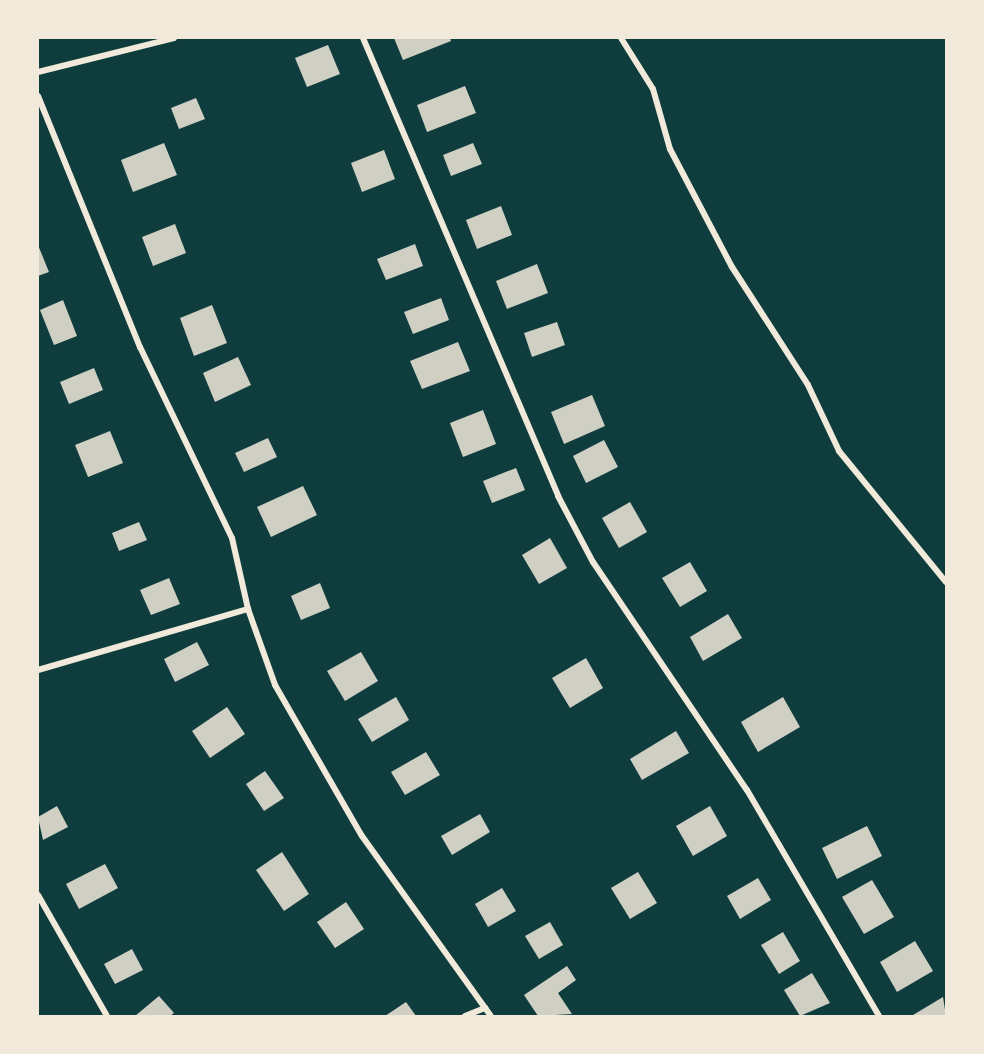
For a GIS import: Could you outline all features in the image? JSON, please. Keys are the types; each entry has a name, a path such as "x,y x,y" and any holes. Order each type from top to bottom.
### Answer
{"street":[{"path":"38,72 174,38"},
{"path":"363,38 558,496 593,562 747,790 879,1017"},
{"path":"621,38 653,89 675,159 732,267 808,385 839,451 946,582"},
{"path":"38,96 140,347 232,537 248,609 275,685 362,836 491,1017"},
{"path":"38,670 248,609"},
{"path":"38,895 107,1017"},
{"path":"465,1017 485,1008"}],"building":[{"path":"394,38 450,38 451,41 403,60"},
{"path":"328,45 340,74 307,87 295,58"},
{"path":"465,86 476,113 427,132 417,105"},
{"path":"196,98 205,119 179,129 171,108"},
{"path":"164,143 177,175 133,192 121,160"},
{"path":"473,143 482,164 451,176 443,155"},
{"path":"384,150 395,179 362,192 351,163"},
{"path":"501,206 512,235 477,249 466,220"},
{"path":"175,224 186,253 153,266 142,237"},
{"path":"415,244 423,266 386,280 377,259"},
{"path":"38,245 49,272 38,276"},
{"path":"537,264 548,293 507,309 496,281"},
{"path":"441,298 449,320 413,334 404,312"},
{"path":"63,300 77,336 54,345 40,310"},
{"path":"212,305 227,343 194,356 180,318"},
{"path":"557,322 565,345 532,357 524,333"},
{"path":"458,342 470,371 422,389 410,361"},
{"path":"238,357 251,385 215,402 203,373"},
{"path":"94,368 103,390 69,404 60,382"},
{"path":"592,395 605,426 564,444 551,412"},
{"path":"483,410 496,444 463,457 450,423"},
{"path":"110,431 123,463 88,477 75,445"},
{"path":"268,438 277,457 244,472 235,453"},
{"path":"604,440 618,467 586,483 573,456"},
{"path":"516,468 525,490 492,503 483,481"},
{"path":"303,486 317,515 271,537 257,507"},
{"path":"630,502 647,532 619,548 602,518"},
{"path":"139,522 147,540 119,551 112,533"},
{"path":"550,538 567,568 539,584 522,555"},
{"path":"690,562 707,591 680,607 662,578"},
{"path":"169,578 180,604 151,615 140,590"},
{"path":"320,583 330,608 301,620 291,596"},
{"path":"728,614 742,638 703,661 690,637"},
{"path":"197,642 209,665 175,682 164,659"},
{"path":"361,652 378,681 345,701 327,671"},
{"path":"586,658 603,688 570,708 552,678"},
{"path":"396,697 409,720 372,742 358,719"},
{"path":"783,697 800,727 758,752 741,722"},
{"path":"227,707 245,734 210,758 192,731"},
{"path":"676,731 689,753 642,780 630,759"},
{"path":"426,752 440,775 405,795 391,772"},
{"path":"265,771 284,798 264,811 246,784"},
{"path":"57,806 68,827 43,840 38,817"},
{"path":"710,806 727,836 693,856 676,826"},
{"path":"480,814 490,832 452,855 441,836"},
{"path":"867,826 882,856 837,879 822,848"},
{"path":"282,852 309,894 284,911 256,870"},
{"path":"105,864 118,888 79,909 66,884"},
{"path":"638,872 657,903 630,919 611,888"},
{"path":"758,878 771,900 740,919 727,896"},
{"path":"872,880 894,917 864,934 842,897"},
{"path":"502,888 516,911 488,927 475,904"},
{"path":"346,902 364,929 335,948 317,922"},
{"path":"550,922 563,945 539,959 525,936"},
{"path":"783,932 800,961 779,974 761,945"},
{"path":"915,941 933,971 897,992 880,962"},
{"path":"132,949 143,970 115,984 104,964"},
{"path":"567,966 576,980 558,993 572,1014 538,1016 524,995"},
{"path":"812,973 830,1003 800,1016 784,990"},
{"path":"159,996 174,1013 170,1016 135,1016"},
{"path":"943,997 946,1016 913,1015"},
{"path":"406,1002 416,1016 385,1016"}]}
